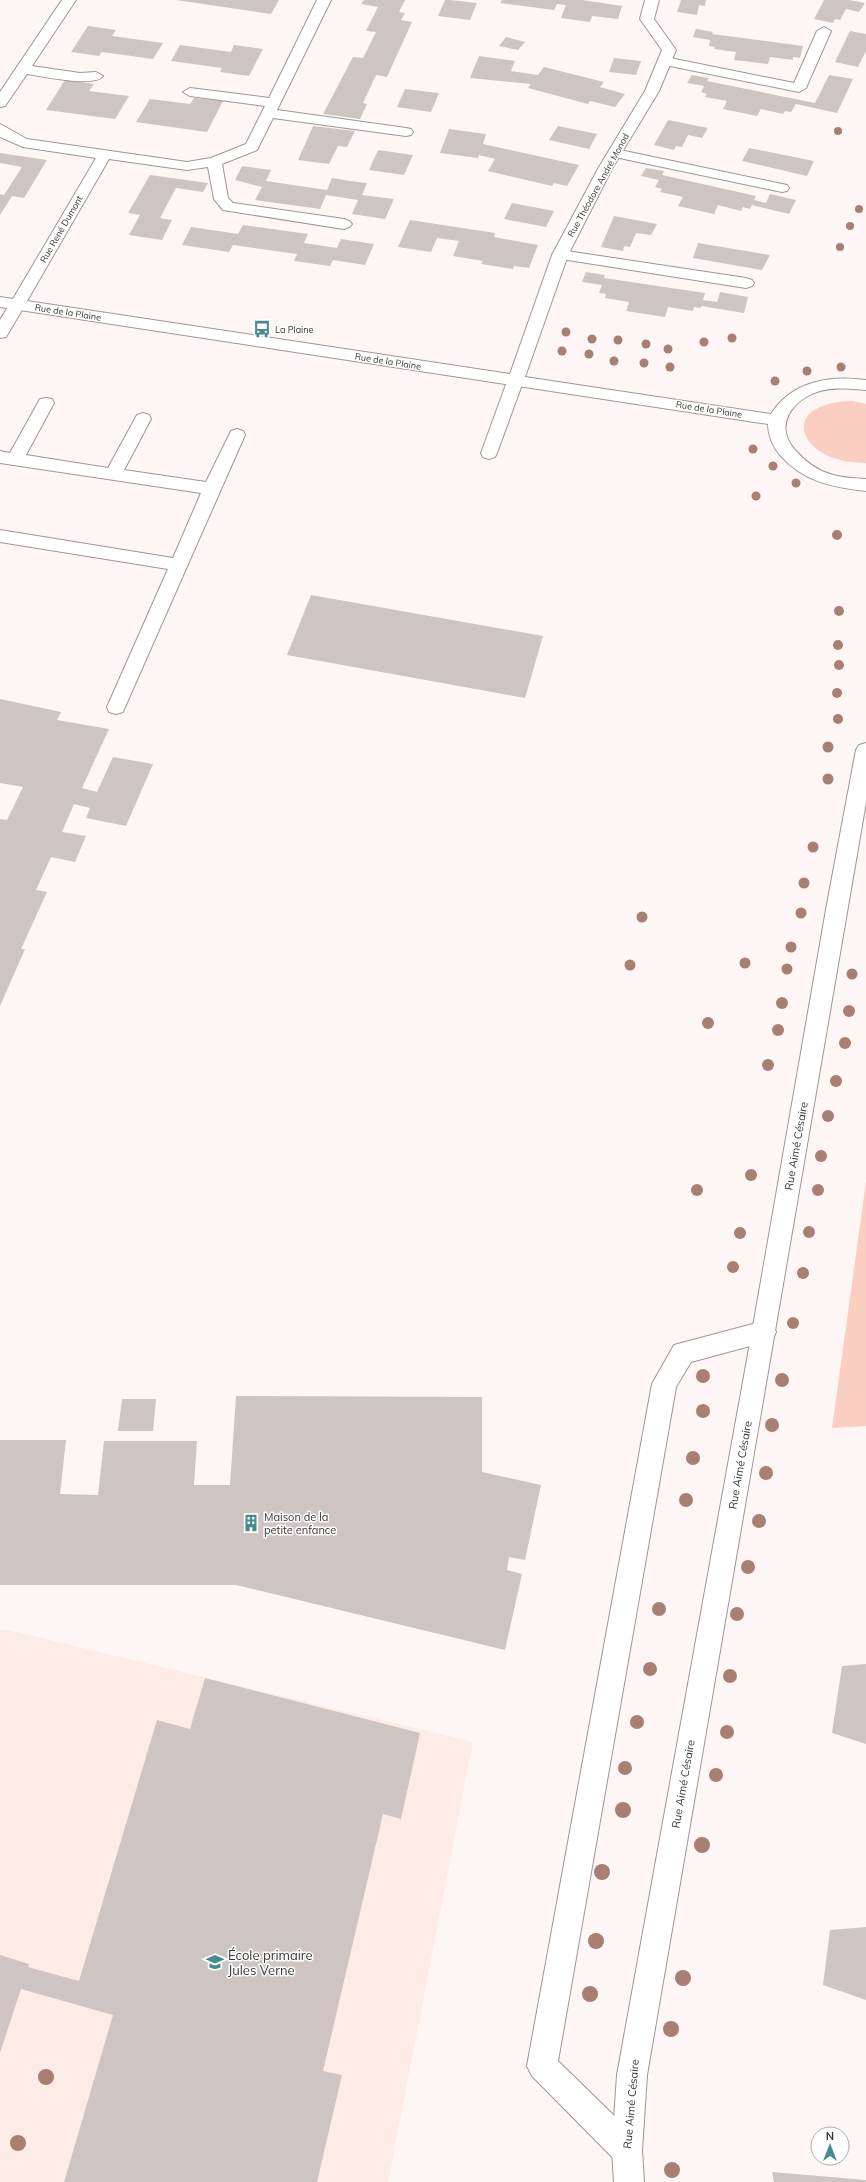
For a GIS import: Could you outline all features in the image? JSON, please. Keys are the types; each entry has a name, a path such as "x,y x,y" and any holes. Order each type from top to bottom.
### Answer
{"street":[{"path":"0,104 69,0"},
{"path":"1,132 23,143 187,166 214,162 252,147 324,0"},
{"name":"Rue Théodore André Monod","path":"489,453 560,255 615,153 652,91 669,50 647,19 652,0"},
{"path":"665,61 799,88 824,31"},
{"path":"0,76 20,73 80,77 96,76"},
{"path":"190,92 406,132"},
{"path":"615,153 782,188"},
{"name":"Rue René Dumont","path":"0,334 105,154"},
{"path":"214,162 221,199 228,206 344,224"},
{"path":"560,255 746,284"},
{"name":"Rue de la Plaine","path":"0,302 516,379 776,420"},
{"path":"866,385 847,383 822,385 801,393 785,405 776,420 777,436 784,451 799,465 820,476 843,483 866,484"},
{"path":"46,403 7,458 212,490"},
{"path":"112,474 142,419"},
{"path":"116,707 236,434"},
{"path":"3,541 179,566"},
{"name":"Rue Aimé Césaire","path":"629,2182 627,2150 632,2075 764,1332 837,904 866,750"},
{"path":"627,2150 542,2066 664,1384 684,1353 764,1332"}],"shaded area":[{"path":"852,401 866,404 866,463 843,461 825,454 812,444 805,433 804,422 812,412 827,404"},
{"path":"866,1182 866,1426 832,1428"},
{"name":"École primaire Jules Verne","path":"0,1630 8,1630 473,1742 388,2182 0,2182"}],"building":[{"path":"176,0 279,0 271,14"},
{"path":"364,0 405,0 399,12 405,13 401,20 412,22 387,77 376,75 363,103 367,104 360,119 323,114 353,57 363,58 376,32 366,31 378,7 361,4"},
{"path":"445,0 477,3 470,20 438,16"},
{"path":"502,0 582,0 622,6 618,19 592,16 590,22 561,18 566,5 557,4 554,10 500,3"},
{"path":"681,0 706,0 705,6 699,5 697,15 677,12"},
{"path":"824,0 849,0 865,3 859,12 846,9 840,20 835,19 833,23 814,19"},
{"path":"88,26 116,30 112,36 163,43 153,59 102,52 99,56 71,52"},
{"path":"696,29 713,32 712,34 803,46 800,58 793,57 793,60 770,57 768,64 734,60 736,52 714,49 715,47 709,46 710,40 693,37"},
{"path":"850,31 866,34 866,51 858,67 835,62"},
{"path":"506,37 525,42 518,50 499,46"},
{"path":"180,45 231,52 234,45 263,49 249,76 220,72 222,68 171,61"},
{"path":"479,56 515,61 511,71 538,75 544,67 604,82 600,87 625,94 615,107 590,101 588,104 528,88 531,84 470,78"},
{"path":"614,58 641,61 636,75 609,72"},
{"path":"692,75 709,78 707,81 815,103 829,75 853,79 837,113 796,104 791,112 785,111 783,114 761,109 757,116 723,109 727,101 705,97 707,94 701,92 704,86 687,83"},
{"path":"65,80 94,84 89,91 129,96 115,119 46,110"},
{"path":"405,89 439,93 431,112 397,107"},
{"path":"194,98 223,101 207,132 136,122 150,99 190,104"},
{"path":"668,120 708,128 702,138 688,135 682,147 676,146 674,150 654,145"},
{"path":"313,126 355,131 347,147 338,146 329,164 298,160"},
{"path":"558,126 597,134 589,149 549,140"},
{"path":"449,129 486,134 483,144 579,165 567,186 554,183 552,186 488,171 495,159 479,155 478,158 440,153"},
{"path":"749,148 814,161 807,176 742,161"},
{"path":"378,150 413,155 404,175 369,170"},
{"path":"0,153 47,160 24,198 12,196 0,215 0,194 4,195 22,167 0,163"},
{"path":"242,166 271,170 266,181 327,190 332,178 367,183 362,195 394,199 385,219 352,214 358,200 326,195 320,209 255,200 262,187 235,180"},
{"path":"646,168 664,171 662,175 756,196 754,200 766,203 770,194 796,200 789,214 752,205 750,209 743,207 741,211 718,205 714,214 678,206 683,197 660,192 662,189 655,187 659,180 641,176"},
{"path":"150,175 208,183 203,192 176,188 160,218 172,220 162,240 129,235 140,215 128,213"},
{"path":"512,203 554,211 546,227 504,219"},
{"path":"614,216 657,224 651,235 636,233 630,247 624,246 623,251 601,247"},
{"path":"410,220 495,233 494,237 538,245 529,268 514,266 513,269 481,264 483,261 453,256 459,241 437,238 431,252 398,247"},
{"path":"243,225 308,234 304,243 337,248 341,239 374,244 365,265 333,260 330,266 294,261 297,254 233,245 229,252 182,245 191,227 238,234"},
{"path":"698,243 770,255 762,270 693,258"},
{"path":"586,272 605,275 604,278 705,293 703,300 717,302 720,292 748,297 744,313 701,306 701,308 694,307 693,311 668,307 665,317 626,311 629,302 605,298 606,294 599,293 602,285 582,282"},
{"path":"311,595 543,636 525,698 287,655"},
{"path":"0,699 61,712 57,720 109,729 82,788 97,792 113,757 153,764 126,826 86,818 90,808 74,804 62,832 86,836 75,862 51,857 36,890 47,892 21,949 25,949 0,1006 0,819 7,820 23,787 0,783"},
{"name":"Maison de la petite enfance","path":"236,1396 482,1397 482,1472 541,1485 525,1560 509,1557 507,1570 522,1574 505,1650 236,1585 0,1585 0,1440 66,1440 60,1494 98,1495 104,1441 197,1441 194,1485 230,1485"},
{"path":"122,1399 156,1399 153,1431 118,1431"},
{"path":"866,1664 866,1744 832,1733 842,1666"},
{"path":"205,1678 420,1733 401,1819 383,1814 323,2071 342,2075 317,2182 64,2182 113,2015 21,1989 0,2053 0,1955 29,1964 28,1967 79,1981 157,1720 190,1729"},
{"path":"866,1927 866,2000 823,1985 830,1930"},
{"path":"772,2172 866,2180 866,2182 774,2182"}],"place":[{"name":"La Plaine","path":"262,329"},
{"name":"Maison de la petite enfance","path":"251,1523"},
{"name":"École primaire Jules Verne","path":"215,1962"}]}
